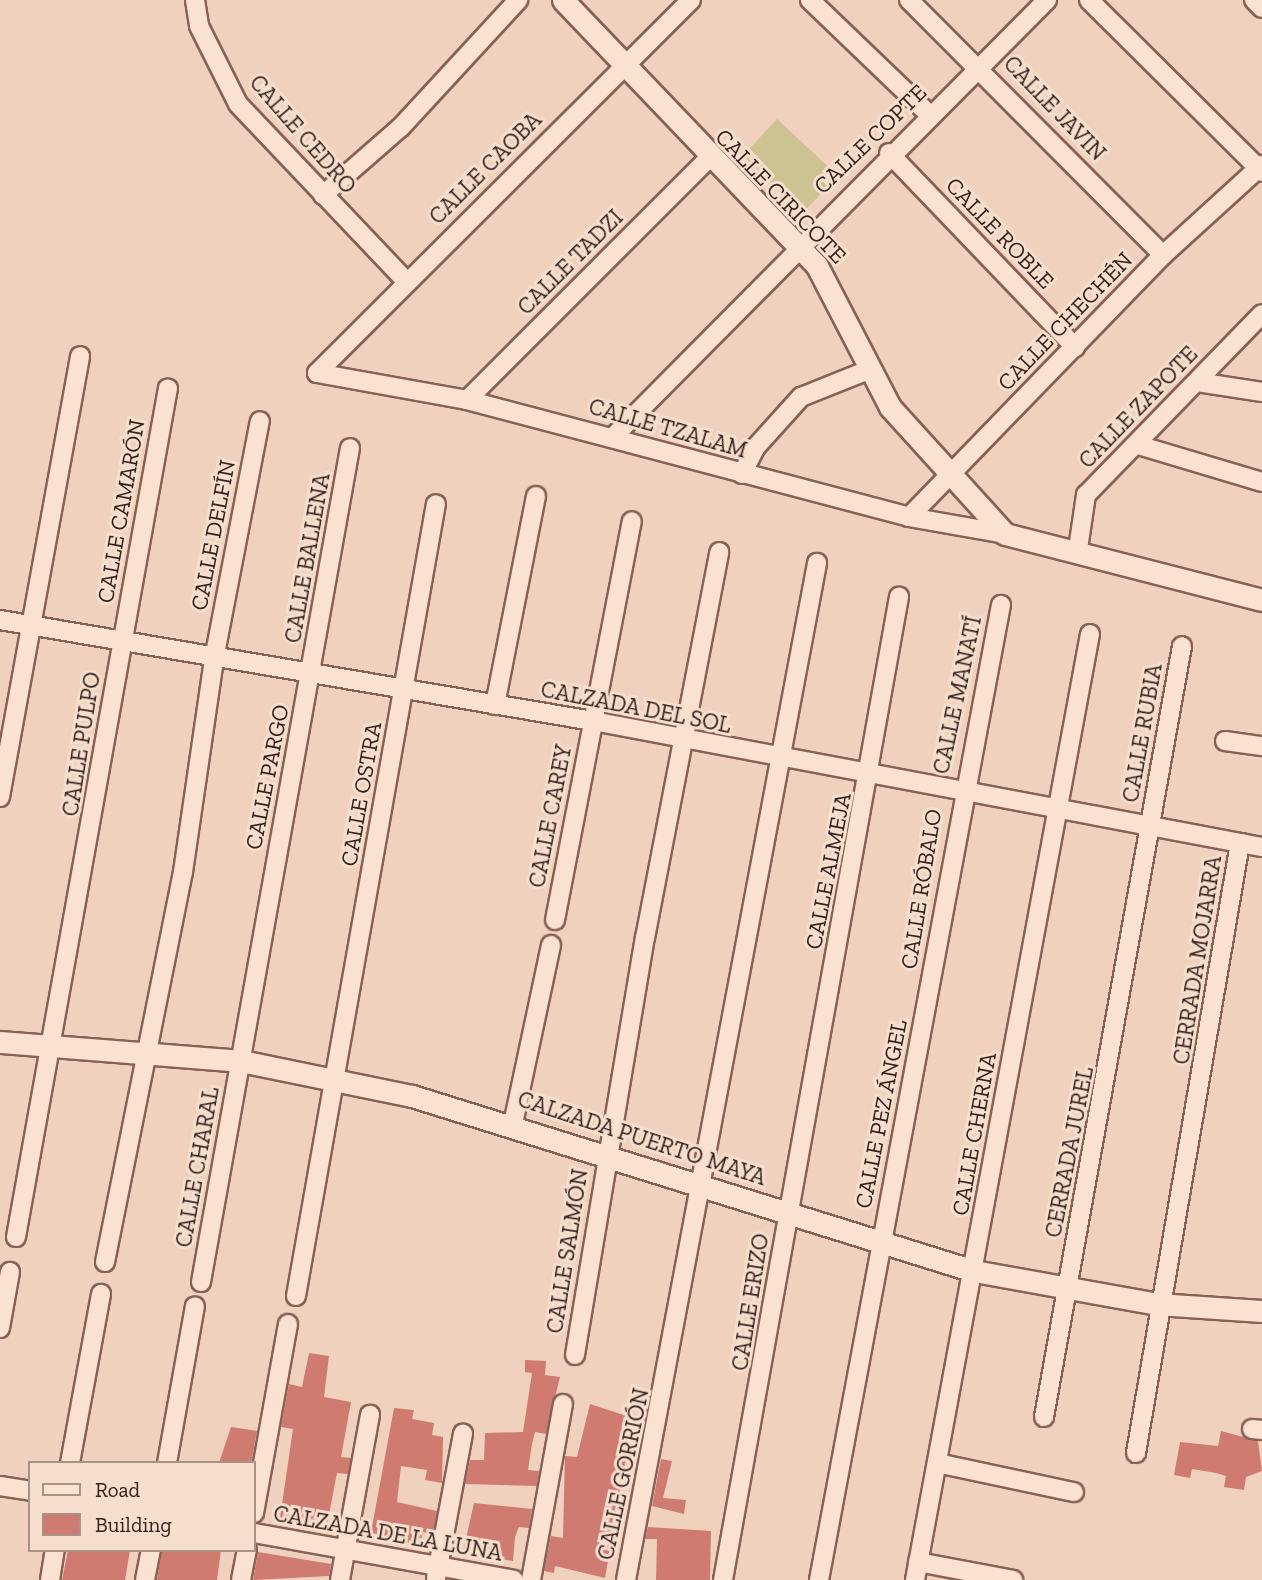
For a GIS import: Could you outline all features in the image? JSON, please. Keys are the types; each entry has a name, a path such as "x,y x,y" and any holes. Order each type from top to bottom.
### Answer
{"street":[{"name":"CALLE CEDRO","path":"195,0 199,26 238,104 406,281"},
{"path":"323,195 401,127 518,0"},
{"name":"CALLE CIRICOTE","path":"563,0 626,62 708,159 835,292 890,407 1005,534"},
{"name":"CALLE CAOBA","path":"317,373 406,281 691,0"},
{"path":"810,0 930,115"},
{"name":"CALLE JAVIN","path":"909,0 981,67 1163,255"},
{"name":"CALLE COPTE","path":"613,437 794,248 889,153 981,67 1046,0"},
{"path":"1089,0 1261,168"},
{"path":"1254,0 1262,8"},
{"name":"CALLE ROBLE","path":"889,153 1075,347"},
{"name":"CALLE TADZI","path":"467,400 708,159"},
{"name":"CALLE CHECHÉN","path":"909,517 1163,255 1261,168"},
{"name":"CALLE ZAPOTE","path":"1078,549 1086,495 1138,445 1262,314"},
{"path":"0,797 28,627 80,356"},
{"path":"741,474 755,448 801,397 871,369"},
{"name":"CALLE TZALAM","path":"317,373 467,400 909,517 1005,534"},
{"path":"1197,382 1262,392"},
{"name":"CALLE CAMARÓN","path":"121,642 168,388"},
{"name":"CALLE DELFÍN","path":"106,1262 183,872 214,659 260,421"},
{"path":"1138,445 1262,482"},
{"name":"CALLE BALLENA","path":"312,676 351,448"},
{"path":"495,705 536,496"},
{"name":"CALLE OSTRA","path":"296,1297 436,504"},
{"name":"CALLE CAREY","path":"555,920 632,522"},
{"path":"1005,534 1078,549 1262,600"},
{"name":"CALLE SALMÓN","path":"575,1355 606,1155 719,552"},
{"name":"CALLE GORRIÓN","path":"626,1580 668,1378 700,1183 817,563"},
{"name":"CALLE ALMEJA","path":"789,1212 871,774 900,597"},
{"name":"CALLE MANATÍ","path":"961,795 1001,605"},
{"name":"CALZADA DEL SOL","path":"0,620 312,676 593,721 778,760 871,774 961,795 1262,847"},
{"name":"CALLE CHERNA","path":"916,1571 974,1271 1090,634"},
{"name":"CALLE PULPO","path":"16,1237 88,854 121,642"},
{"name":"CALLE RUBIA","path":"1118,1024 1182,646"},
{"name":"CALLE PARGO","path":"241,1061 312,676"},
{"path":"1225,741 1262,746"},
{"name":"CALLE RÓBALO","path":"929,991 961,795"},
{"name":"CERRADA MOJARRA","path":"1136,1453 1165,1305 1240,843"},
{"path":"513,1124 551,945"},
{"name":"CALLE PEZ ÁNGEL","path":"819,1580 852,1415 929,991"},
{"name":"CERRADA JUREL","path":"1044,1417 1118,1024"},
{"name":"CALZADA PUERTO MAYA","path":"0,1042 241,1061 336,1081 513,1124 789,1212 881,1246 974,1271 1165,1305 1262,1311"},
{"name":"CALLE CHARAL","path":"201,1282 241,1061"},
{"name":"CALLE ERIZO","path":"723,1580 759,1399 789,1212"},
{"path":"0,1328 10,1272"},
{"path":"70,1461 101,1294"},
{"path":"167,1461 195,1306"},
{"path":"256,1502 288,1324"},
{"path":"531,1580 564,1404"},
{"path":"340,1580 370,1415"},
{"path":"437,1575 463,1434"},
{"path":"937,1463 1074,1492"},
{"path":"0,1486 28,1491"},
{"name":"CALZADA DE LA LUNA","path":"256,1533 345,1548 437,1575 514,1580"},
{"path":"50,1580 55,1552"},
{"path":"145,1580 151,1552"},
{"path":"241,1580 247,1552"},
{"path":"916,1571 1013,1580"}],"shaded area":[{"path":"777,119 838,176 804,212 743,156"}],"building":[{"path":"309,1353 329,1356 324,1397 351,1402 341,1457 351,1458 348,1474 337,1473 326,1530 280,1518 293,1429 281,1427 289,1384 302,1387"},
{"path":"525,1360 546,1361 545,1375 560,1377 546,1434 535,1432 532,1444 528,1470 539,1471 537,1486 465,1484 470,1460 484,1460 485,1433 523,1432 532,1373 525,1372"},
{"path":"590,1404 633,1418 605,1578 555,1566 554,1573 544,1571 551,1536 563,1538 565,1456 577,1457"},
{"path":"394,1408 414,1410 412,1419 434,1423 432,1435 443,1437 442,1483 425,1480 427,1470 401,1466 397,1502 437,1511 433,1535 423,1532 420,1544 370,1538"},
{"path":"231,1427 257,1431 251,1461 220,1461"},
{"path":"1221,1431 1258,1441 1262,1471 1246,1477 1244,1490 1224,1487 1226,1476 1216,1473 1192,1469 1190,1478 1174,1475 1180,1442 1218,1446"},
{"path":"661,1459 672,1461 663,1498 686,1500 684,1514 652,1506"},
{"path":"474,1503 532,1509 529,1528 519,1527 515,1537 513,1561 463,1552"},
{"path":"648,1527 711,1531 710,1580 656,1580 657,1539 645,1539"},
{"path":"68,1552 130,1552 125,1580 62,1580"},
{"path":"162,1552 221,1552 217,1580 157,1580"},
{"path":"258,1552 331,1564 329,1576 253,1580"}]}
